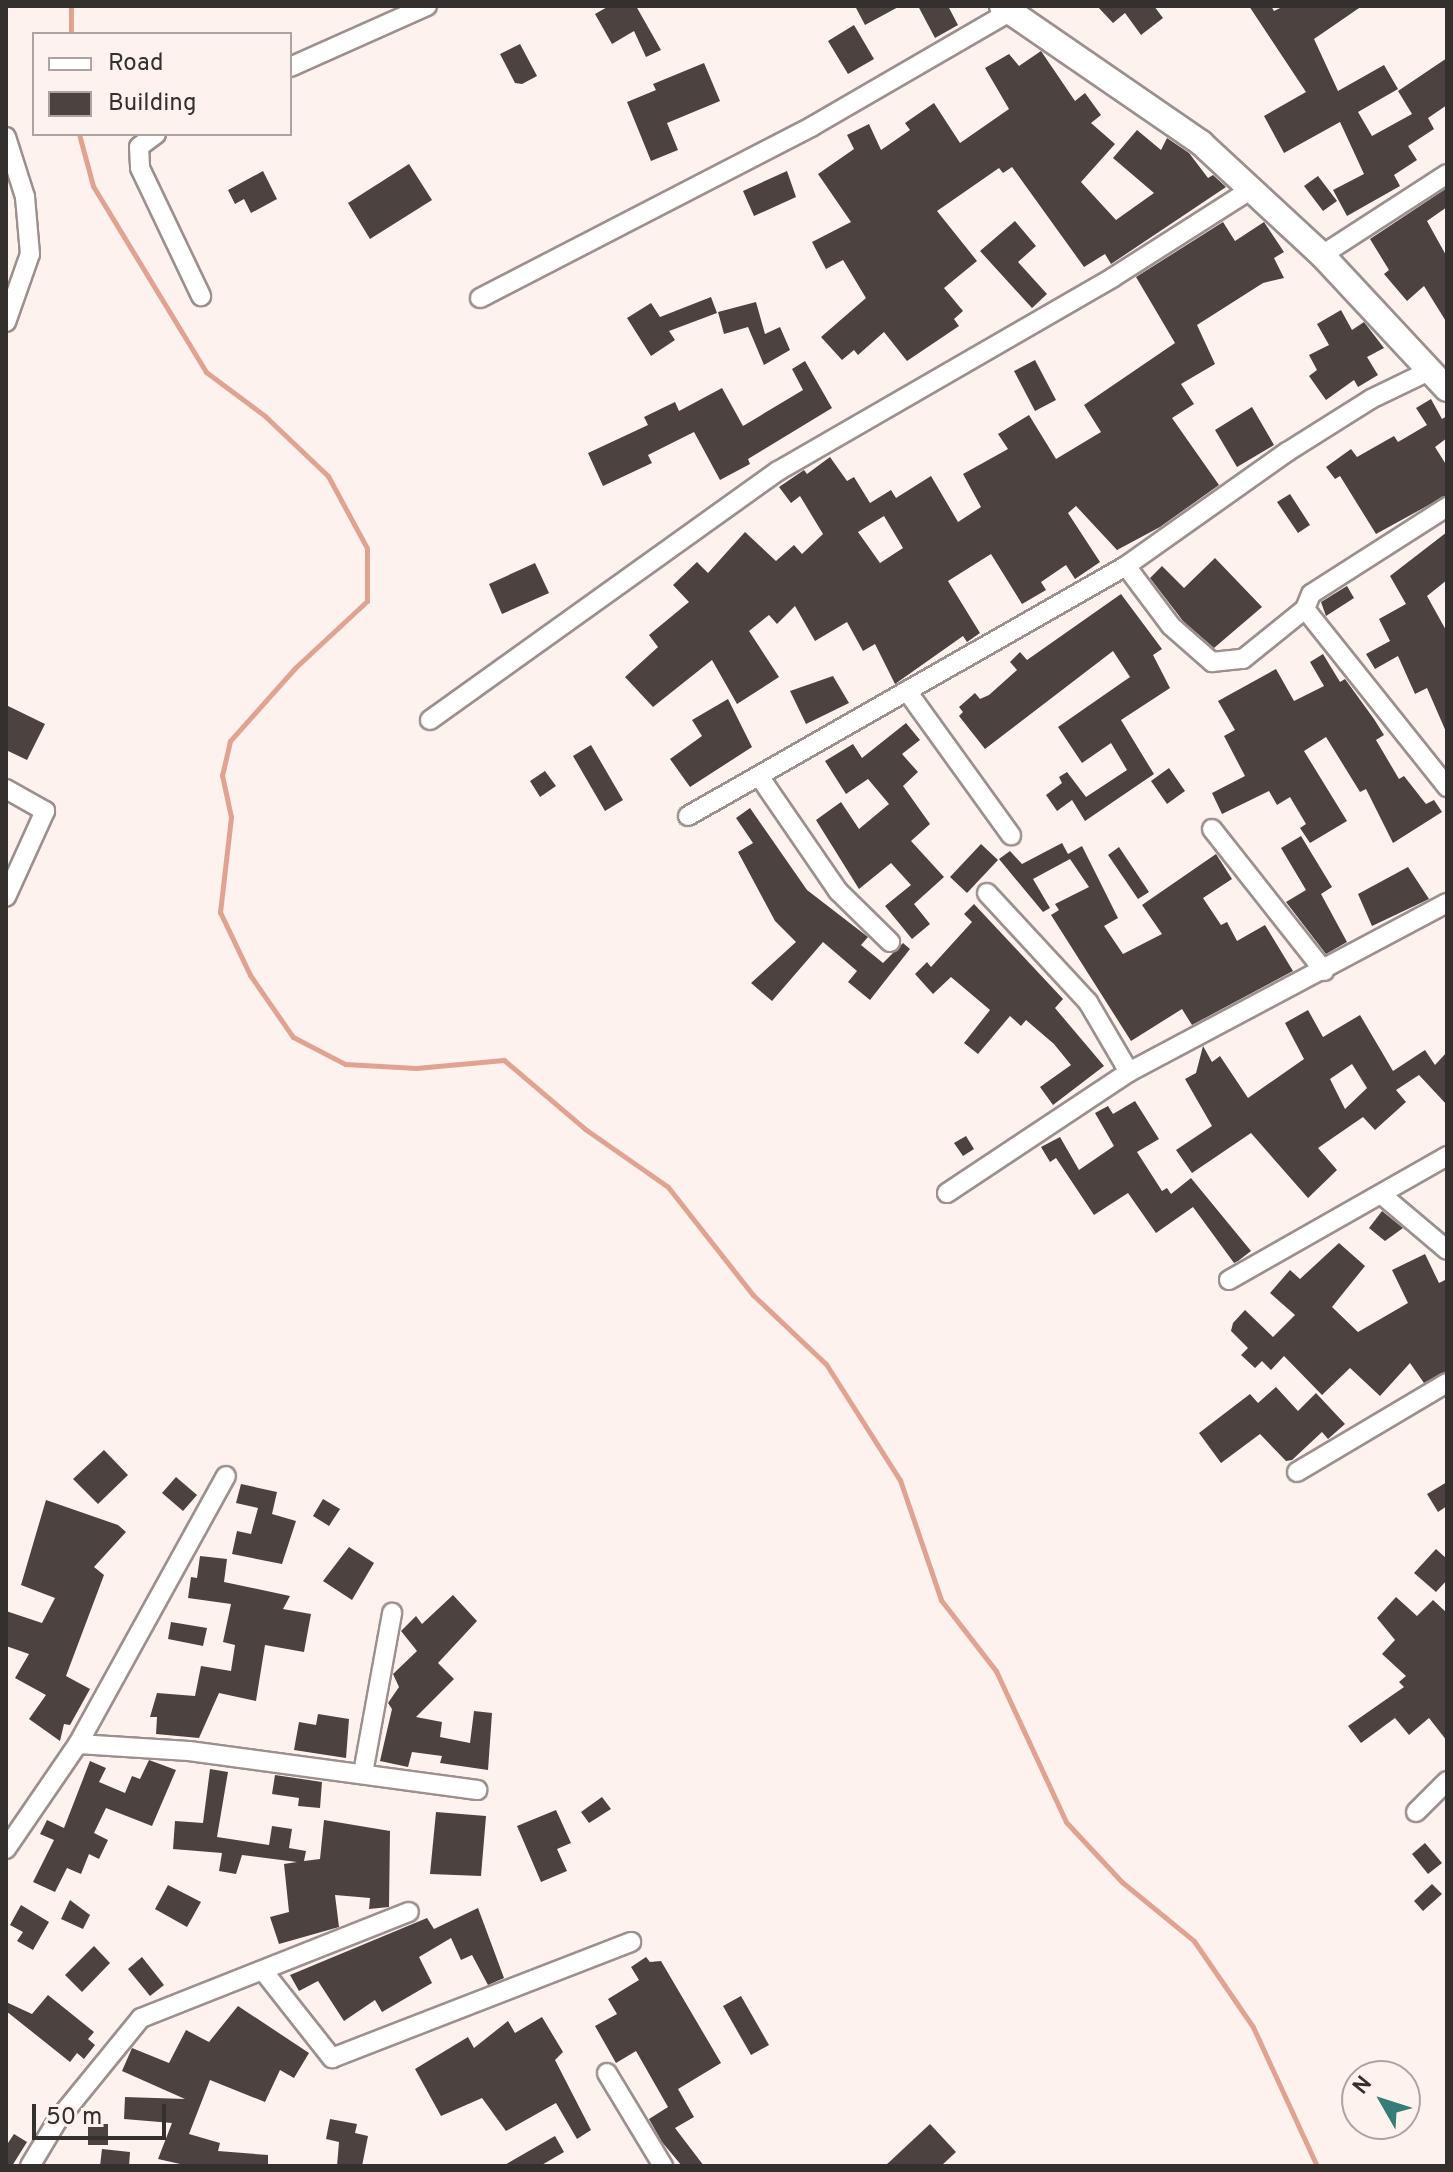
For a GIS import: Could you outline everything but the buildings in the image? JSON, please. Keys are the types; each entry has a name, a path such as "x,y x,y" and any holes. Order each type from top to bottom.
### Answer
{"street":[{"path":"292,66 427,6"},
{"path":"480,298 811,127 1006,9 1147,101 1322,255 1447,389"},
{"path":"153,136 139,147 140,168 201,296"},
{"path":"6,137 25,197 30,254 6,322"},
{"path":"1322,255 1447,174"},
{"path":"430,720 778,471 1112,278 1250,190"},
{"path":"688,816 1126,566 1287,452 1371,399 1431,370"},
{"path":"1126,566 1171,626 1212,662 1243,659 1305,609 1311,594 1447,507"},
{"path":"1305,609 1447,787"},
{"path":"907,691 1011,835"},
{"path":"759,776 838,891 890,942"},
{"path":"6,789 45,811 6,897"},
{"path":"1212,829 1324,971"},
{"path":"987,893 1088,1002 1129,1072"},
{"path":"947,1193 1129,1072 1447,903"},
{"path":"1229,1280 1447,1156"},
{"path":"1382,1195 1447,1250"},
{"path":"1297,1472 1447,1383"},
{"path":"6,1849 78,1744 226,1476"},
{"path":"363,1773 392,1613"},
{"path":"78,1744 363,1773 477,1790"},
{"path":"1416,1812 1447,1781"},
{"path":"30,2166 57,2121 131,2025 409,1912"},
{"path":"264,1972 332,2058 631,1942"},
{"path":"607,2073 663,2166"}],"waterway":[{"path":"71,6 71,32"},
{"path":"80,136 93,186 206,372 265,416 328,476 367,548 367,601 295,668 230,741 222,775 231,817 220,912 250,975 293,1037 345,1064 416,1068 504,1060 585,1129 668,1187 753,1295 826,1364 900,1480 941,1600 996,1671 1066,1822 1122,1882 1194,1941 1253,2027 1317,2166"}]}
